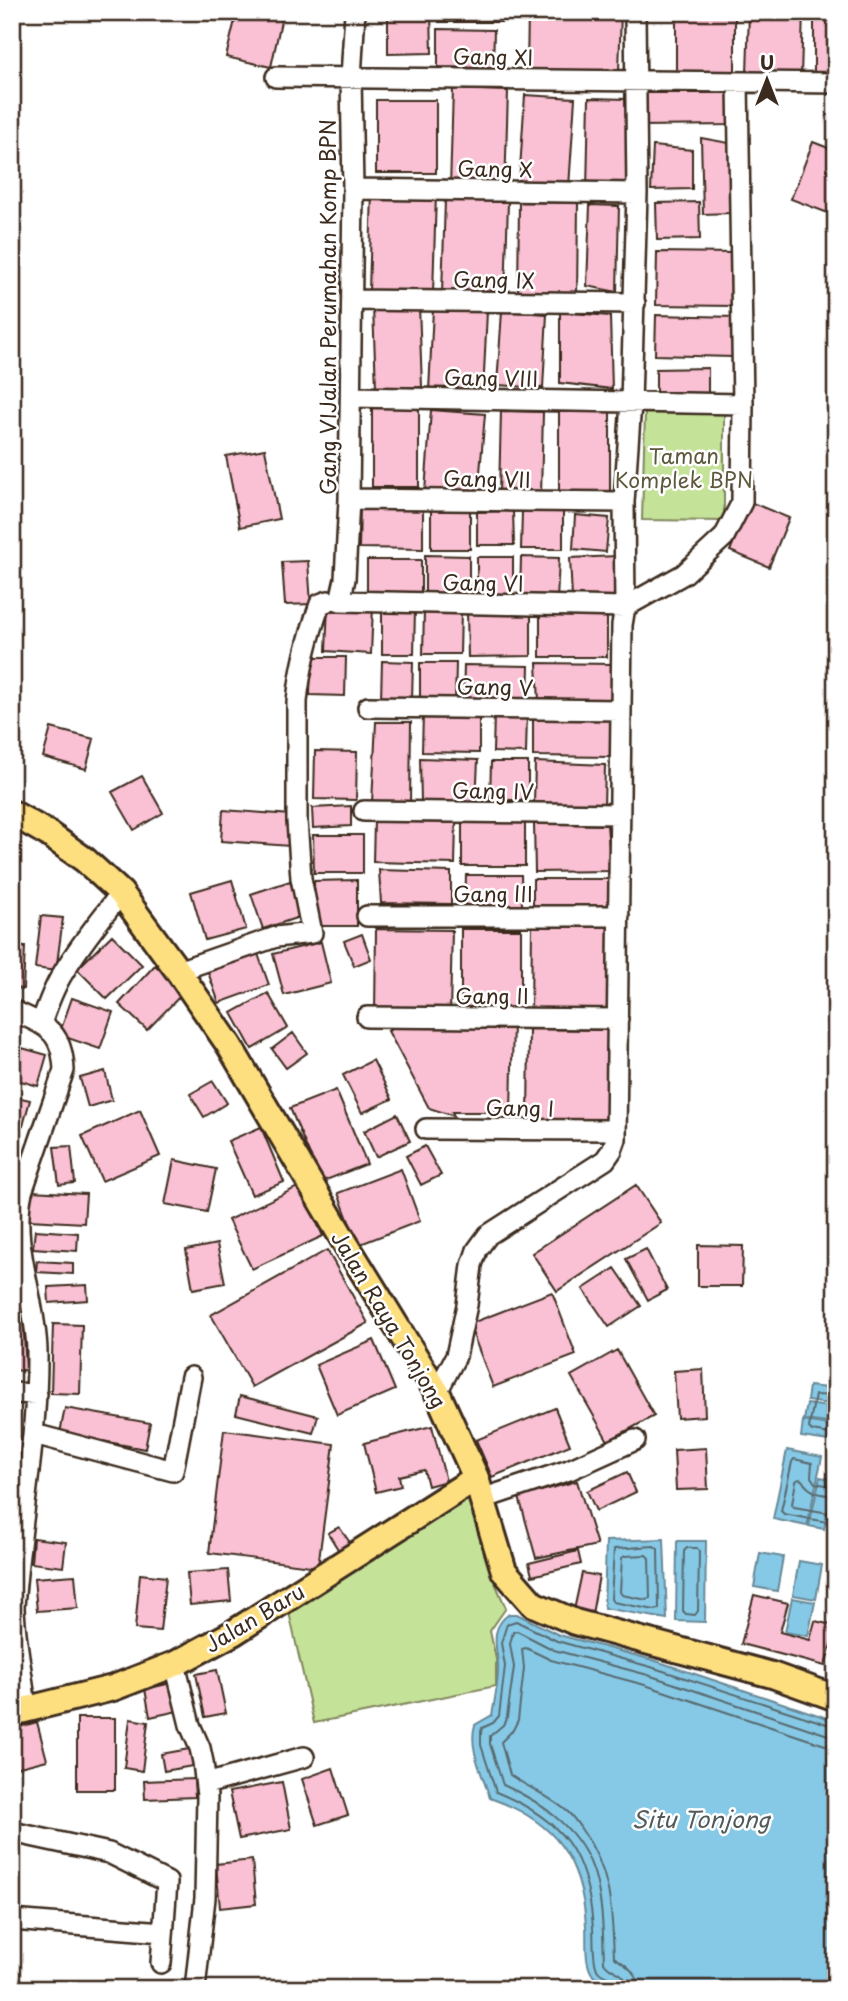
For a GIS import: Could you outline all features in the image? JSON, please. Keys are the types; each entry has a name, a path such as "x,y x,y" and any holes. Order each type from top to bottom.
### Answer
{"main road":[{"name":"Jalan Raya Tonjong","path":"12,813 47,833 85,860 121,893 229,1045 347,1246 437,1392 479,1489 504,1571 533,1604 575,1622 772,1675 836,1698"},
{"name":"Jalan Baru","path":"19,1712 113,1688 175,1664 479,1489"}],"street":[{"name":"Gang VIJalan Perumahan Komp BPN","path":"334,601 345,579 349,499 353,189 351,77 355,12"},
{"path":"437,1392 456,1356 477,1250 488,1235 606,1160 616,1139 622,625 625,607 624,502 631,402 637,193 635,12"},
{"name":"Gang XI","path":"276,77 836,83"},
{"path":"625,607 684,574 724,537 742,502 738,82"},
{"name":"Gang X","path":"353,189 637,193"},
{"name":"Gang IX","path":"352,300 635,303"},
{"name":"Gang VIII","path":"351,397 743,404"},
{"name":"Gang VII","path":"349,499 624,502"},
{"path":"178,971 276,937 312,933 301,878 298,832 298,683 320,604 334,601"},
{"name":"Gang VI","path":"334,601 625,607"},
{"name":"Gang V","path":"368,707 621,710"},
{"name":"Gang IV","path":"365,811 620,814"},
{"path":"41,1024 64,971 121,893"},
{"name":"Gang III","path":"367,916 619,915"},
{"path":"12,1010 51,1029 63,1055 64,1070 18,1208 20,1244 35,1318 37,1394 14,1606 23,1675 19,1712"},
{"name":"Gang II","path":"367,1017 618,1019"},
{"name":"Gang I","path":"426,1129 615,1130"},
{"path":"34,1434 173,1472 191,1377"},
{"path":"12,1393 37,1394"},
{"path":"479,1489 569,1470 635,1440"},
{"path":"175,1664 190,1725 200,1748 207,1796 205,1898 195,1989"},
{"path":"206,1784 304,1757"},
{"path":"12,1832 109,1853 167,1882 161,1963"},
{"path":"12,1920 163,1932"}],"green space":[{"name":"Taman Komplek BPN","path":"645,413 724,414 724,521 642,520"},
{"path":"467,1496 492,1576 506,1608 490,1631 496,1659 496,1686 314,1723 288,1608"}],"water":[{"path":"809,1386 836,1389 836,1405 807,1401"},
{"path":"807,1404 836,1408 836,1424 804,1420"},
{"path":"803,1421 836,1426 836,1442 801,1437"},
{"path":"787,1450 822,1457 807,1526 773,1519"},
{"path":"820,1477 835,1480 824,1529 809,1526"},
{"path":"664,1539 667,1619 604,1608 606,1541"},
{"path":"677,1541 706,1541 705,1622 676,1621"},
{"path":"760,1553 783,1557 777,1591 754,1587"},
{"path":"799,1561 822,1565 816,1599 793,1595"},
{"path":"792,1598 815,1602 808,1636 785,1632"},
{"name":"Situ Tonjong","path":"509,1614 517,1614 559,1635 653,1660 836,1721 836,1989 620,1989 594,1977 587,1957 583,1902 571,1862 561,1845 532,1818 490,1798 475,1752 475,1725 492,1715 498,1670 497,1631"}],"building":[{"path":"237,12 283,12 271,67 226,57"},
{"path":"388,12 431,12 432,53 388,54"},
{"path":"439,12 501,12 501,22 439,22"},
{"path":"528,12 621,12 619,71 527,70"},
{"path":"676,12 735,12 735,77 676,77"},
{"path":"749,12 803,12 801,76 747,74"},
{"path":"814,12 836,12 836,75 814,77"},
{"path":"438,29 494,30 493,68 438,67"},
{"path":"453,89 508,91 505,190 450,188"},
{"path":"640,93 732,93 732,125 640,126"},
{"path":"525,95 575,98 569,187 519,184"},
{"path":"589,98 628,99 626,191 587,190"},
{"path":"376,100 436,100 436,173 376,173"},
{"path":"701,138 729,143 731,213 703,214"},
{"path":"813,142 836,151 836,216 791,199"},
{"path":"653,146 692,150 692,189 651,190"},
{"path":"372,192 436,193 433,294 369,292"},
{"path":"445,200 508,202 505,296 442,294"},
{"path":"519,202 578,203 577,297 518,296"},
{"path":"699,202 700,239 657,240 656,203"},
{"path":"590,205 619,206 617,292 587,286"},
{"path":"657,252 733,253 733,306 656,305"},
{"path":"419,305 422,387 376,388 373,307"},
{"path":"433,309 487,311 483,394 429,391"},
{"path":"502,311 547,314 543,388 497,385"},
{"path":"560,312 610,316 612,389 560,383"},
{"path":"656,315 734,317 733,357 655,355"},
{"path":"708,368 708,396 656,397 656,369"},
{"path":"372,402 419,402 419,487 372,487"},
{"path":"431,410 485,414 478,496 425,492"},
{"path":"501,411 543,412 541,496 499,495"},
{"path":"559,412 610,412 610,500 559,500"},
{"path":"265,449 279,519 240,527 226,456"},
{"path":"750,502 789,518 769,567 730,551"},
{"path":"360,507 423,508 423,549 359,548"},
{"path":"470,508 470,549 431,549 431,509"},
{"path":"513,511 514,545 477,545 477,512"},
{"path":"522,511 563,511 563,549 521,549"},
{"path":"575,515 609,518 606,552 573,549"},
{"path":"425,555 469,556 469,600 425,600"},
{"path":"618,556 620,596 572,598 570,558"},
{"path":"477,557 513,557 513,599 477,599"},
{"path":"521,557 559,558 557,601 520,599"},
{"path":"367,560 421,560 421,599 367,599"},
{"path":"308,561 311,604 285,605 282,562"},
{"path":"328,604 373,606 371,654 326,651"},
{"path":"382,609 415,609 414,654 382,654"},
{"path":"424,610 461,610 460,654 423,654"},
{"path":"467,611 531,611 531,656 468,657"},
{"path":"540,611 607,612 607,657 540,657"},
{"path":"311,657 346,657 345,696 310,695"},
{"path":"382,661 413,662 412,700 381,699"},
{"path":"420,663 456,663 455,703 420,703"},
{"path":"537,663 612,664 612,703 539,702"},
{"path":"464,665 529,666 528,701 463,700"},
{"path":"423,713 479,714 479,753 422,752"},
{"path":"494,714 527,715 526,753 493,752"},
{"path":"533,716 611,717 611,757 533,756"},
{"path":"376,722 411,722 410,804 372,803"},
{"path":"51,728 94,739 86,769 43,757"},
{"path":"315,751 357,752 356,800 314,799"},
{"path":"420,758 478,760 476,803 421,801"},
{"path":"491,762 528,762 528,800 490,800"},
{"path":"535,762 605,765 604,807 534,805"},
{"path":"142,776 163,813 134,830 112,792"},
{"path":"351,806 351,826 313,828 312,808"},
{"path":"223,810 292,815 290,846 221,841"},
{"path":"374,821 456,823 455,864 373,862"},
{"path":"462,821 525,821 525,866 462,866"},
{"path":"534,823 607,825 611,871 535,872"},
{"path":"313,835 363,835 363,873 314,873"},
{"path":"379,870 451,872 451,904 381,903"},
{"path":"466,875 521,875 522,905 465,908"},
{"path":"533,879 612,879 612,908 533,905"},
{"path":"232,880 246,929 205,940 191,892"},
{"path":"357,880 357,926 315,926 314,881"},
{"path":"290,881 302,916 263,929 251,894"},
{"path":"41,916 63,918 56,971 35,968"},
{"path":"532,927 613,927 613,1016 531,1015"},
{"path":"376,929 452,930 450,1014 375,1013"},
{"path":"461,929 521,929 521,1013 461,1013"},
{"path":"362,934 371,959 354,966 344,941"},
{"path":"112,935 142,965 107,999 77,969"},
{"path":"321,942 331,983 284,995 273,954"},
{"path":"12,946 25,947 23,989 12,988"},
{"path":"258,954 269,985 219,1003 208,972"},
{"path":"155,965 184,992 147,1030 119,1004"},
{"path":"268,993 288,1028 252,1049 232,1013"},
{"path":"72,998 113,1012 100,1049 59,1035"},
{"path":"394,1021 513,1022 511,1112 452,1112 454,1116 429,1108 388,1031 394,1028"},
{"path":"529,1029 612,1030 611,1123 528,1122"},
{"path":"293,1033 307,1053 286,1068 272,1049"},
{"path":"22,1048 47,1055 38,1086 14,1079"},
{"path":"373,1060 392,1099 362,1113 343,1075"},
{"path":"105,1071 112,1100 88,1107 80,1078"},
{"path":"213,1081 227,1103 204,1117 190,1094"},
{"path":"336,1090 367,1164 321,1182 290,1108"},
{"path":"12,1096 30,1100 23,1126 12,1124"},
{"path":"140,1110 160,1156 102,1181 82,1136"},
{"path":"397,1114 410,1141 376,1157 364,1131"},
{"path":"261,1127 284,1182 252,1195 228,1141"},
{"path":"15,1141 17,1172 12,1173 12,1142"},
{"path":"71,1146 75,1183 59,1185 54,1147"},
{"path":"425,1146 441,1175 421,1185 406,1156"},
{"path":"174,1160 216,1169 207,1212 165,1204"},
{"path":"401,1169 420,1221 358,1245 338,1193"},
{"path":"636,1185 661,1223 557,1291 532,1253"},
{"path":"300,1186 323,1236 252,1269 228,1220"},
{"path":"31,1191 86,1194 84,1223 29,1220"},
{"path":"35,1230 78,1233 77,1251 33,1248"},
{"path":"217,1244 225,1283 193,1289 186,1250"},
{"path":"698,1245 743,1246 742,1286 698,1286"},
{"path":"646,1249 667,1290 648,1300 626,1259"},
{"path":"327,1250 368,1323 252,1387 211,1315"},
{"path":"37,1261 73,1263 73,1274 36,1272"},
{"path":"615,1268 641,1306 609,1327 583,1289"},
{"path":"21,1284 26,1370 12,1371 12,1285"},
{"path":"87,1285 88,1300 49,1303 48,1287"},
{"path":"552,1292 576,1355 493,1387 469,1324"},
{"path":"53,1324 82,1325 80,1394 51,1393"},
{"path":"374,1340 395,1390 337,1415 316,1365"},
{"path":"617,1350 654,1416 608,1441 571,1376"},
{"path":"703,1369 705,1416 677,1418 674,1371"},
{"path":"240,1396 318,1416 313,1433 236,1414"},
{"path":"65,1408 150,1423 145,1449 60,1433"},
{"path":"555,1408 570,1445 492,1477 476,1440"},
{"path":"432,1426 446,1481 428,1486 424,1470 399,1476 401,1486 376,1492 364,1443"},
{"path":"224,1430 334,1444 318,1567 209,1553"},
{"path":"706,1448 708,1489 676,1490 674,1450"},
{"path":"627,1472 636,1492 596,1511 587,1491"},
{"path":"577,1481 597,1545 536,1558 519,1497"},
{"path":"339,1527 351,1544 339,1551 328,1533"},
{"path":"33,1538 66,1542 63,1567 31,1563"},
{"path":"578,1551 581,1564 532,1576 529,1563"},
{"path":"228,1570 231,1601 190,1605 187,1573"},
{"path":"582,1573 599,1576 592,1614 574,1610"},
{"path":"140,1574 166,1577 160,1631 135,1629"},
{"path":"75,1575 78,1608 37,1611 34,1578"},
{"path":"754,1595 788,1603 780,1632 810,1640 815,1621 836,1626 825,1666 741,1644"},
{"path":"217,1670 226,1713 205,1717 196,1674"},
{"path":"172,1683 178,1711 150,1717 145,1689"},
{"path":"77,1718 115,1718 115,1790 77,1790"},
{"path":"130,1719 148,1722 142,1771 124,1768"},
{"path":"37,1722 47,1760 12,1769 12,1729"},
{"path":"195,1748 198,1765 164,1771 161,1754"},
{"path":"333,1768 348,1815 317,1825 302,1779"},
{"path":"194,1779 195,1797 145,1799 144,1781"},
{"path":"282,1782 291,1829 239,1839 229,1792"},
{"path":"252,1860 256,1904 220,1908 216,1864"}]}
